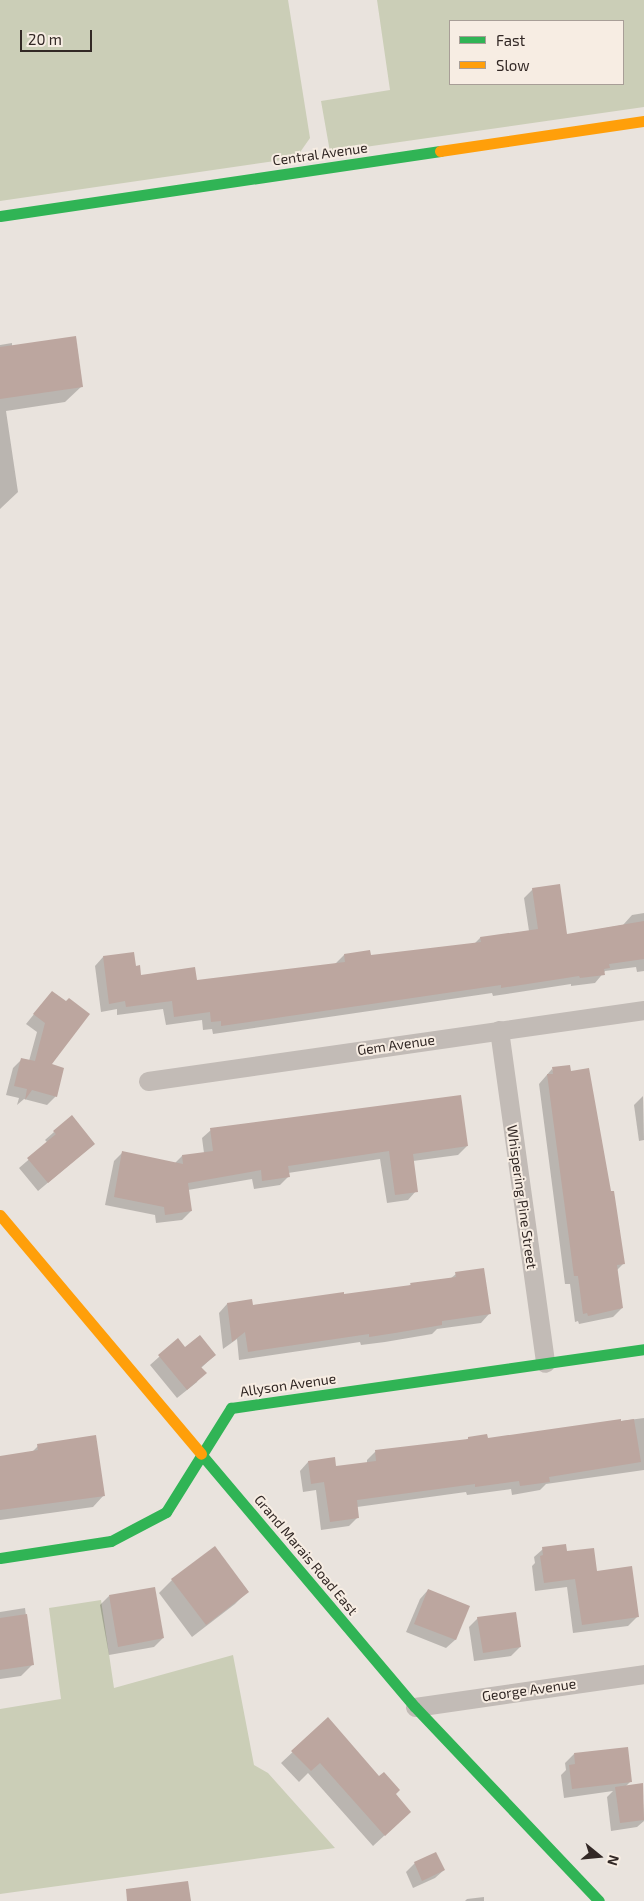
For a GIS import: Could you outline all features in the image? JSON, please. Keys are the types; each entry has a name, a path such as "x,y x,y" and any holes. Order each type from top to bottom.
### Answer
{"street":[{"name":"Central Avenue","path":"0,216 644,121"},
{"name":"Gem Avenue","path":"148,1081 644,1010"},
{"name":"Whispering Pine Street","path":"499,1030 546,1363"},
{"name":"Grand Marais Road East","path":"0,1216 415,1707 599,1901"},
{"name":"Allyson Avenue","path":"0,1558 111,1541 166,1512 231,1408 644,1349"},
{"name":"George Avenue","path":"415,1707 644,1674"}],"green space":[{"path":"0,0 288,0 310,138 296,158 0,201"},
{"path":"377,0 644,0 644,107 330,152 321,101 390,90"},
{"path":"101,1600 114,1688 233,1655 254,1765 268,1773 335,1848 0,1894 0,1709 61,1699 49,1608"}],"building":[{"path":"76,336 83,387 0,399 0,347"},
{"path":"560,884 567,934 644,921 644,959 609,964 610,968 604,969 605,975 580,978 579,976 501,988 501,985 221,1026 221,1021 211,1022 210,1012 174,1017 172,1001 126,1007 125,1001 109,1004 103,956 134,952 136,966 140,965 141,975 195,967 197,980 345,962 344,954 370,950 371,955 481,942 480,937 538,929 532,888"},
{"path":"52,991 66,1001 69,998 90,1014 52,1064 64,1068 57,1097 32,1090 25,1100 27,1089 14,1086 21,1058 35,1061 45,1023 33,1014"},
{"path":"570,1065 571,1071 589,1068 611,1191 614,1191 625,1264 617,1265 623,1308 588,1316 587,1313 583,1314 578,1276 574,1276 547,1074 553,1074 552,1067"},
{"path":"461,1095 468,1146 413,1154 418,1192 395,1195 389,1151 288,1166 290,1177 262,1181 261,1170 188,1183 192,1211 165,1215 164,1207 114,1197 122,1151 183,1164 182,1155 213,1151 210,1128"},
{"path":"72,1115 95,1144 48,1183 27,1158 56,1134 53,1131"},
{"path":"484,1268 491,1314 442,1321 442,1325 395,1333 369,1337 369,1334 248,1352 245,1332 232,1342 227,1303 252,1299 253,1305 411,1285 410,1283 456,1277 455,1272"},
{"path":"200,1335 216,1355 201,1367 207,1373 187,1390 158,1355 178,1338 185,1347"},
{"path":"621,1419 621,1421 634,1419 641,1462 549,1477 550,1482 520,1486 519,1481 475,1487 475,1484 357,1500 359,1518 330,1522 324,1482 311,1484 308,1461 335,1457 336,1466 376,1461 375,1450 468,1439 468,1437 487,1434 488,1438"},
{"path":"96,1435 105,1496 0,1510 0,1456 38,1450 37,1444"},
{"path":"566,1544 567,1551 594,1548 597,1571 632,1566 639,1617 582,1625 575,1579 544,1583 540,1556 543,1555 542,1547"},
{"path":"215,1546 249,1592 206,1625 171,1579"},
{"path":"155,1587 164,1638 118,1647 109,1595"},
{"path":"428,1589 470,1606 456,1640 414,1624"},
{"path":"516,1612 521,1647 483,1653 477,1617"},
{"path":"27,1614 34,1665 0,1670 0,1618"},
{"path":"328,1717 379,1776 384,1772 400,1790 396,1794 411,1812 385,1836 320,1763 311,1771 291,1751"},
{"path":"628,1747 632,1782 572,1789 569,1765 575,1764 574,1753"},
{"path":"643,1783 644,1820 620,1823 615,1787"},
{"path":"436,1852 445,1870 422,1881 414,1862"},
{"path":"188,1881 191,1901 127,1901 126,1889"}],"traffic: fast":[{"path":"0,216 440,151"},
{"path":"0,1558 111,1541 166,1512 231,1408 644,1349"},
{"path":"201,1454 415,1707 599,1901"}],"traffic: slow":[{"path":"440,151 644,121"},
{"path":"0,1215 201,1454"}]}
